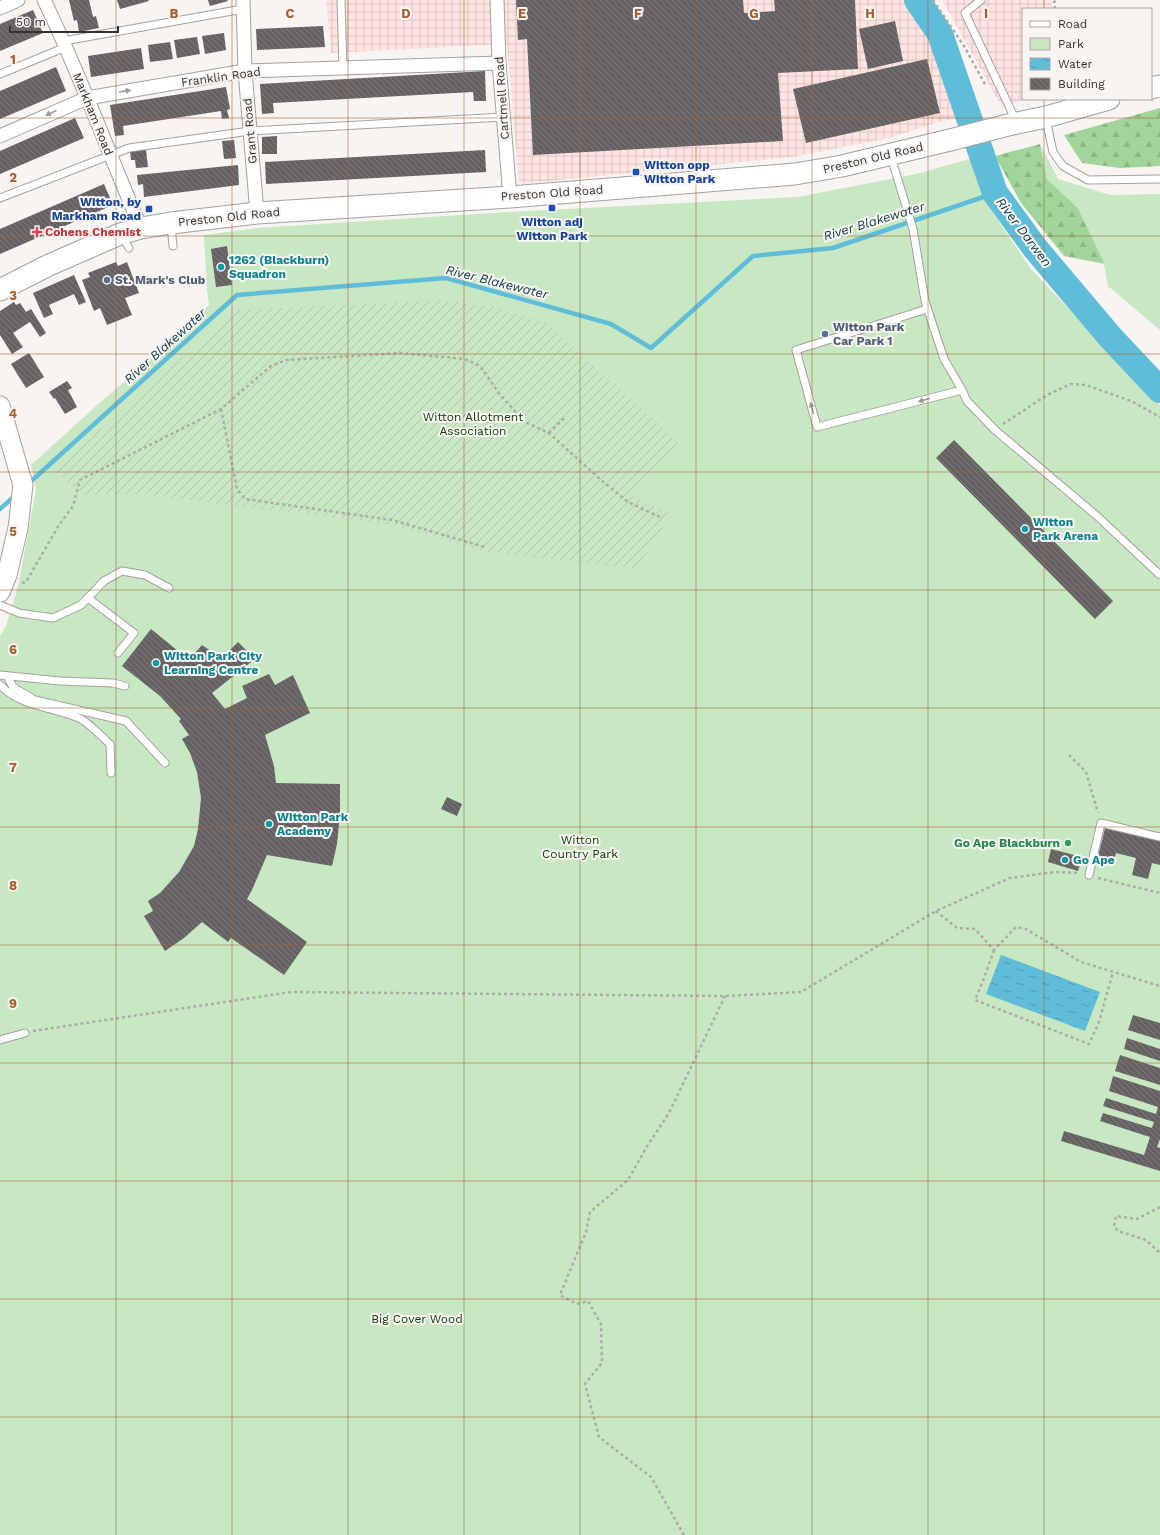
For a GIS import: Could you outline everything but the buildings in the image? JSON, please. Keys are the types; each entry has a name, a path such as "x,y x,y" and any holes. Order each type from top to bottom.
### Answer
{"main road":[{"name":"Preston Old Road","path":"0,290 49,265 124,241 141,228 257,213 510,197 794,174 842,166 891,155 1046,117 1106,100"},
{"path":"0,406 23,484 18,528 1,594"}],"street":[{"path":"0,8 18,0"},
{"name":"Markham Road","path":"44,0 65,44 141,228"},
{"name":"Cartmell Road","path":"497,0 499,63 510,197"},
{"name":"Grant Road","path":"243,5 245,71 257,213"},
{"name":"Franklin Road","path":"0,136 87,98 245,71 499,63"}],"lane":[{"path":"341,0 344,68"},
{"path":"981,0 965,13 1013,124"},
{"path":"0,74 65,44 243,5"},
{"path":"1046,117 1053,152 1063,166 1088,180 1160,179"},
{"path":"0,198 129,148 250,131 504,118"},
{"path":"891,155 912,229 927,308 944,359 967,401 995,430 1097,516 1160,575"},
{"path":"171,223 173,246"},
{"path":"927,308 796,350 817,427 962,390"},
{"path":"1,594 19,613 53,618 81,605 104,581 122,571 146,575 169,588"},
{"path":"88,598 134,633 118,653"},
{"path":"3,675 60,681 113,683 125,686"},
{"path":"3,675 13,687 35,700 126,721 164,763"},
{"path":"0,685 6,690 35,706 81,718 110,744 111,772"},
{"path":"1089,875 1102,823 1160,837"},
{"path":"0,1040 25,1033"}],"path":[{"path":"934,0 964,46 990,92"},
{"path":"1,594 26,582 59,525 73,506 80,480 221,409 272,366 286,360 401,353 465,359 480,366 501,396 526,422 549,433 628,502 660,517"},
{"path":"995,430 1047,395 1071,384 1086,385 1131,401 1160,417"},
{"path":"221,409 237,489 245,499 392,520 485,547"},
{"path":"549,433 564,418"},
{"path":"1069,755 1086,772 1102,823"},
{"path":"25,1033 291,992 725,996 801,992 936,911 1010,878 1055,872 1089,875 1160,893"},
{"path":"936,911 957,928 975,929 994,950"},
{"path":"1113,972 1099,1022 1089,1044 974,1000 983,981 994,950 1016,927 1026,929 1081,962 1160,986"},
{"path":"684,1535 651,1477 599,1438 584,1384 602,1364 601,1324 588,1301 577,1304 560,1296 586,1232 590,1212 628,1180 646,1148 669,1113 725,996"},
{"path":"1160,1207 1136,1219 1116,1216 1114,1226 1118,1232 1146,1240 1160,1253"}],"shaded area":[{"path":"326,0 903,0 931,44 941,64 958,111 959,118 942,121 889,138 793,157 519,184 507,44 331,53"},
{"path":"942,0 1051,0 1052,8 1022,8 1022,100 1023,100 1001,106"}],"green space":[{"path":"1160,108 1160,166 1120,168 1082,163 1064,135"},
{"path":"1040,144 1047,179 1078,208 1105,264 1064,256 1021,203 995,156"},
{"path":"1040,144 1058,179 1110,195 1160,194 1160,330 1108,286 1103,260 1078,208 1047,179"},
{"name":"Witton Country Park","path":"973,158 989,207 1031,269 1160,405 1160,1535 0,1535 0,636 6,626 19,582 36,489 31,465 96,406 173,340 209,305 204,235 258,228 509,212 798,197 916,174"},
{"name":"Witton Allotment Association","path":"443,300 497,307 546,323 679,443 632,496 671,514 637,569 483,551 388,524 140,494 83,495 54,470 237,310"}],"water":[{"path":"1001,955 1100,992 1085,1031 986,994"}],"waterway":[{"name":"River Darwen","path":"917,0 940,34 995,193 1035,248 1111,338 1160,390"},
{"name":"River Blakewater","path":"28,484 237,295 446,278 611,324 651,348 753,256 833,248 995,193"},
{"name":"River Blakewater","path":"0,509 17,494"}],"place":[{"name":"Witton opp Witton Park","path":"636,172"},
{"name":"Witton adj Witton Park","path":"552,208"},
{"name":"Witton, by Markham Road","path":"149,209"},
{"name":"Cohens Chemist","path":"37,232"},
{"name":"1262 (Blackburn) Squadron","path":"221,267"},
{"name":"St. Mark's Club","path":"107,280"},
{"name":"Witton Park Car Park 1","path":"825,334"},
{"name":"Witton Park Arena","path":"1025,529"},
{"name":"Witton Park City Learning Centre","path":"156,663"},
{"name":"Witton Park Academy","path":"269,824"},
{"name":"Go Ape Blackburn","path":"1068,843"},
{"name":"Go Ape","path":"1065,860"}],"park label":[{"name":"Big Cover Wood","path":"417,1319"}]}
